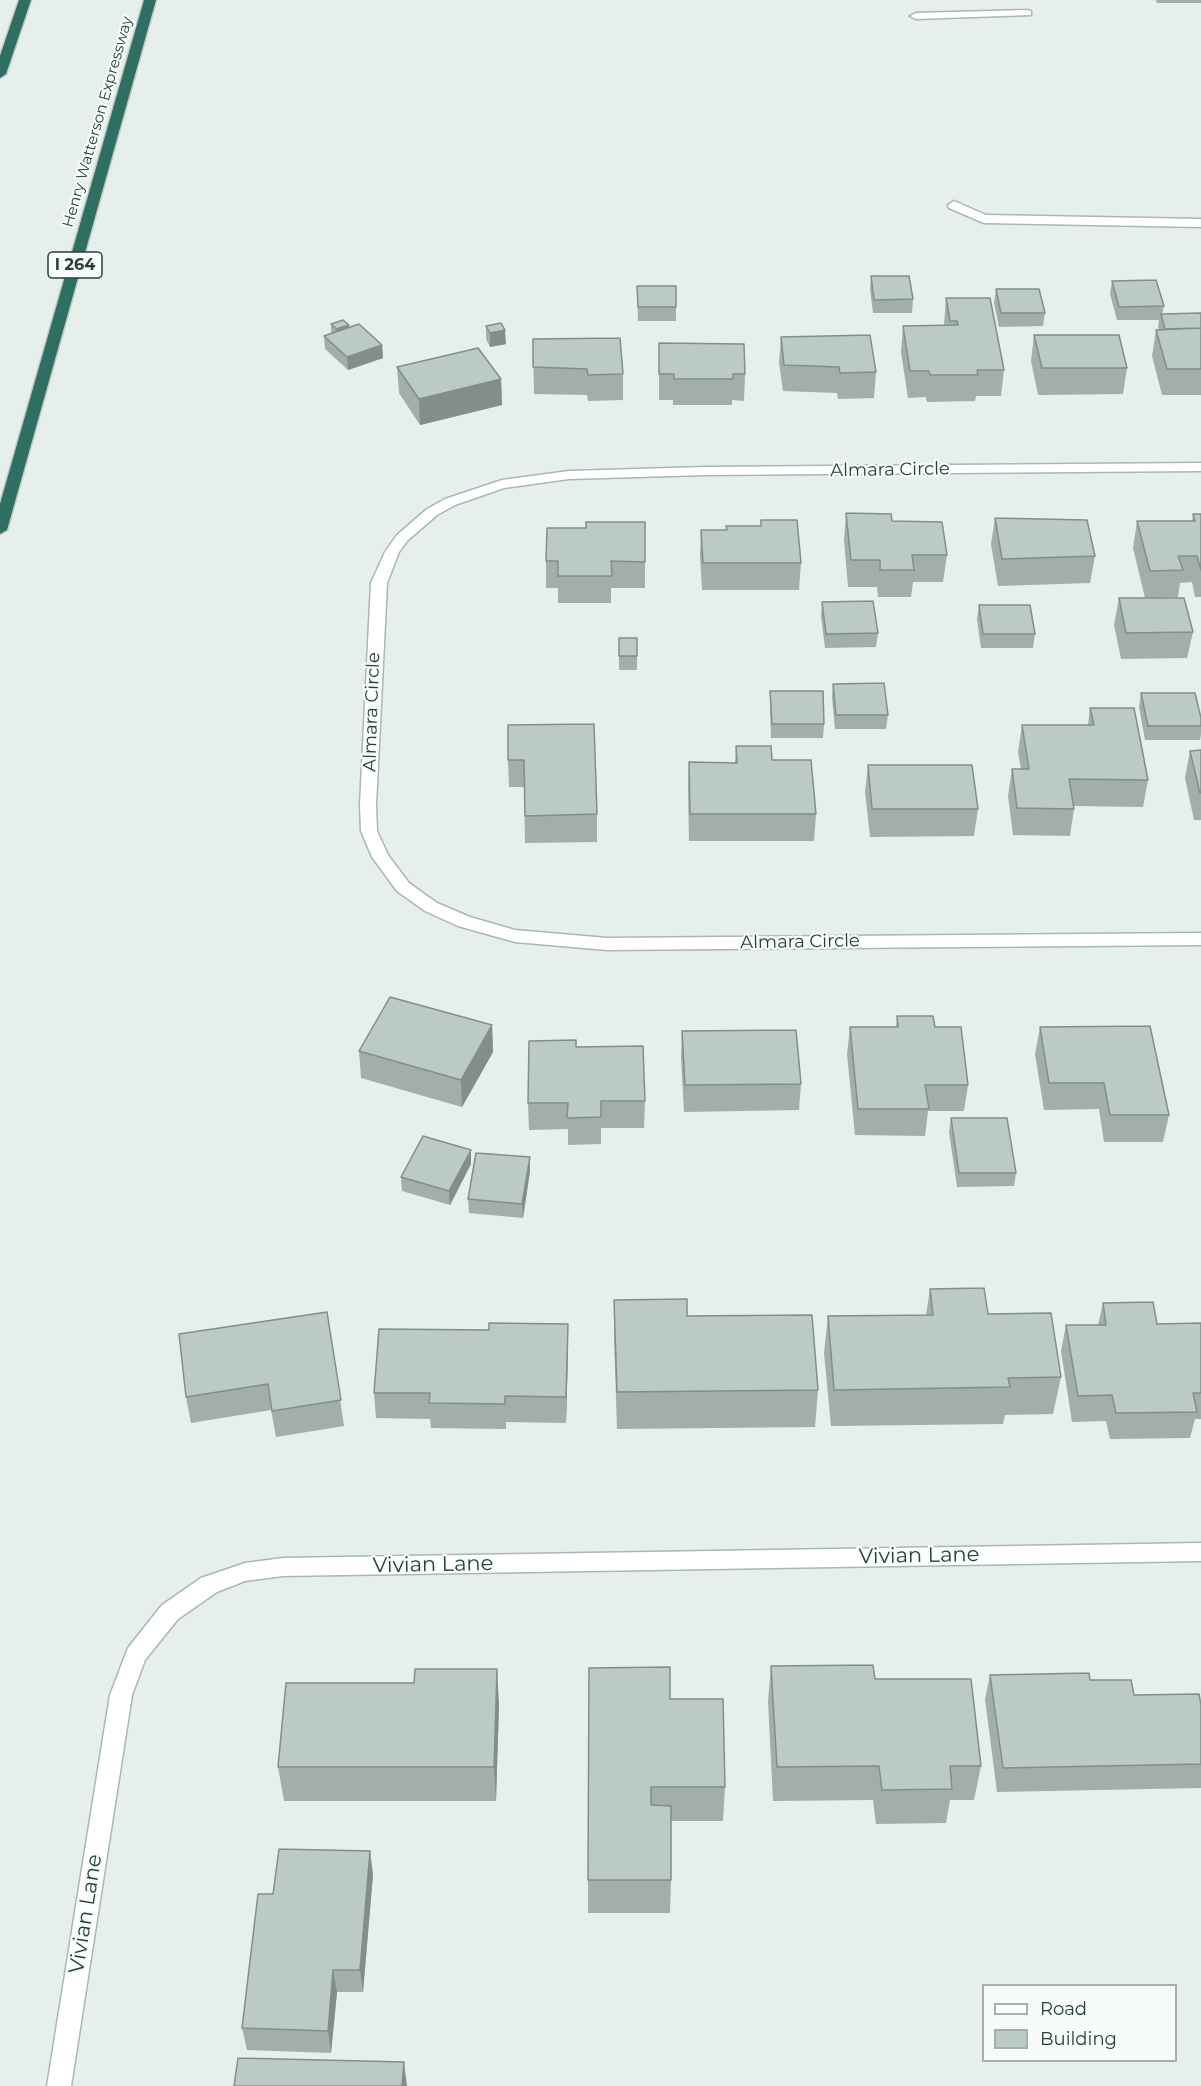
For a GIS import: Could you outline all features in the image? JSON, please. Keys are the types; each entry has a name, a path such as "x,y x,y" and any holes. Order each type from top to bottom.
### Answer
{"highway":[{"path":"0,74 25,0"},
{"name":"Henry Watterson Expressway","path":"0,530 150,0"}],"street":[{"path":"916,16 1027,13"},
{"path":"954,205 984,219 1201,223"},
{"name":"Almara Circle","path":"1201,467 569,475 502,484 450,502 432,512 402,538 392,552 379,583 368,805 369,831 380,857 403,887 431,907 464,922 515,936 608,944 1201,939"},
{"name":"Vivian Lane","path":"58,2086 121,1695 136,1655 170,1612 209,1585 245,1572 283,1567 1201,1552"}],"building":[{"path":"871,276 909,276 913,299 874,300"},
{"path":"1156,280 1164,306 1119,307 1112,281"},
{"path":"637,286 676,286 676,307 638,307"},
{"path":"996,289 1039,289 1045,313 1001,313"},
{"path":"946,298 990,298 1004,370 977,370 978,375 930,375 929,371 910,371 903,326 958,325 957,321 950,321"},
{"path":"1201,313 1201,328 1165,329 1161,314"},
{"path":"343,320 349,325 336,329 331,324"},
{"path":"501,323 505,330 490,333 486,326"},
{"path":"359,324 382,345 347,357 324,336"},
{"path":"1201,328 1201,369 1167,369 1156,330"},
{"path":"870,335 876,372 840,373 839,367 784,365 781,337"},
{"path":"1034,335 1119,335 1127,368 1042,368"},
{"path":"620,338 623,374 588,375 587,369 533,367 533,339"},
{"path":"659,343 744,344 745,374 733,374 733,379 674,379 674,374 659,374"},
{"path":"478,348 501,379 419,399 397,367"},
{"path":"846,513 891,514 892,521 942,522 947,555 912,555 914,570 880,570 880,560 851,560"},
{"path":"1193,514 1201,514 1201,570 1197,556 1178,556 1183,570 1150,571 1137,521 1195,521"},
{"path":"995,518 1087,520 1095,556 1002,559"},
{"path":"761,520 797,520 801,563 703,563 701,530 727,530 726,526 761,526"},
{"path":"586,522 645,522 645,562 611,561 612,576 558,576 558,561 546,561 547,528 586,528"},
{"path":"1119,598 1184,598 1193,632 1126,633"},
{"path":"873,601 878,633 826,634 822,602"},
{"path":"979,605 1030,605 1035,634 983,634"},
{"path":"619,638 637,638 637,656 619,656"},
{"path":"884,683 888,715 836,715 833,684"},
{"path":"770,691 823,691 824,724 772,724"},
{"path":"1141,693 1195,693 1201,726 1148,726"},
{"path":"1090,708 1134,708 1148,780 1069,779 1074,809 1017,808 1012,769 1029,769 1022,725 1094,725"},
{"path":"594,724 597,814 525,816 524,760 508,760 508,725"},
{"path":"736,746 771,746 772,760 811,760 816,814 690,814 689,762 737,763"},
{"path":"1201,750 1201,793 1200,793 1190,751"},
{"path":"868,765 972,765 978,809 872,809"},
{"path":"390,997 492,1025 461,1080 359,1051"},
{"path":"897,1016 933,1016 935,1027 961,1027 968,1085 925,1085 929,1109 858,1109 850,1027 898,1027"},
{"path":"1150,1026 1169,1115 1110,1115 1104,1083 1049,1083 1040,1027"},
{"path":"796,1030 801,1084 685,1085 682,1031"},
{"path":"576,1040 576,1047 643,1046 645,1101 601,1101 601,1117 567,1118 568,1103 528,1103 529,1041"},
{"path":"951,1118 1007,1118 1016,1173 959,1173"},
{"path":"423,1136 471,1150 449,1191 401,1177"},
{"path":"476,1153 530,1157 522,1204 468,1199"},
{"path":"984,1288 988,1314 1051,1313 1061,1377 1008,1378 1010,1387 834,1390 828,1316 933,1315 930,1289"},
{"path":"687,1299 687,1316 812,1315 818,1390 617,1392 614,1300"},
{"path":"1153,1302 1157,1324 1201,1323 1201,1393 1193,1393 1197,1412 1116,1413 1112,1395 1078,1396 1066,1325 1106,1325 1103,1303"},
{"path":"327,1312 341,1400 272,1411 268,1384 186,1397 179,1334"},
{"path":"489,1323 568,1324 566,1397 505,1396 505,1404 429,1403 430,1393 374,1393 379,1329 489,1330"},
{"path":"873,1665 875,1679 971,1679 981,1766 950,1766 952,1789 882,1790 879,1766 777,1767 771,1666"},
{"path":"670,1667 670,1699 723,1699 725,1787 651,1787 651,1805 671,1806 671,1880 588,1880 589,1668"},
{"path":"415,1669 497,1669 494,1767 278,1767 286,1683 414,1683"},
{"path":"1089,1673 1090,1680 1131,1680 1134,1695 1199,1694 1201,1764 1003,1768 990,1675"},
{"path":"279,1849 370,1851 360,1970 333,1970 328,2031 242,2028 258,1894 273,1894"},
{"path":"238,2058 404,2062 402,2086 234,2086"}]}
